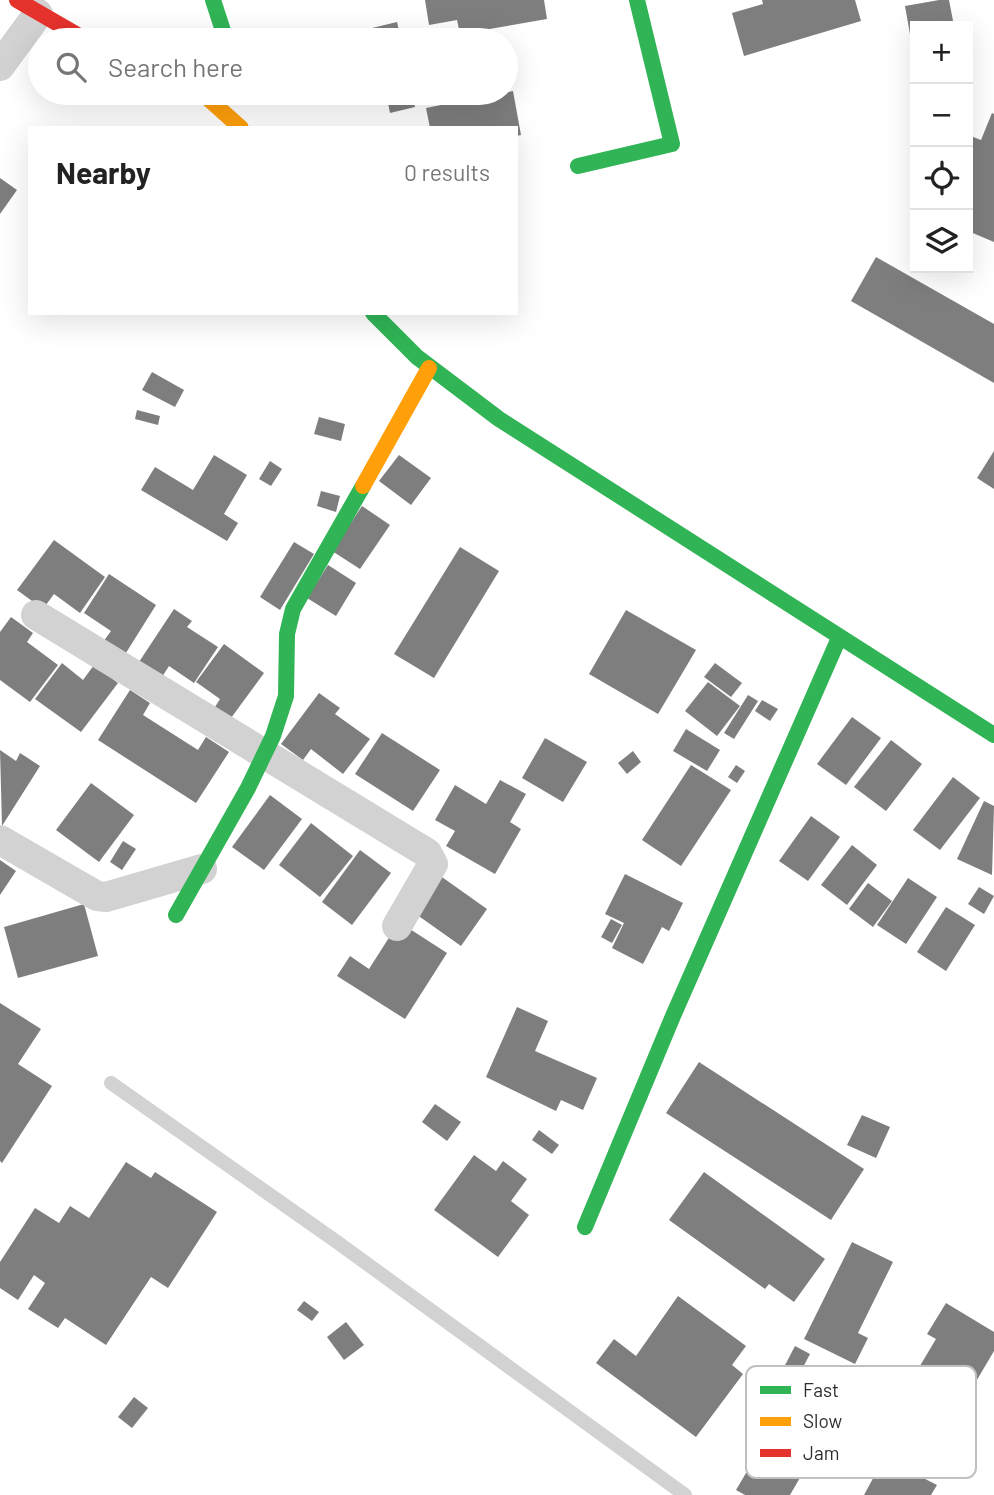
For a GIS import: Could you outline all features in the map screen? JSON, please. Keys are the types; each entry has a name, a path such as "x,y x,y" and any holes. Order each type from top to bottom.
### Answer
{"street":[{"path":"213,0 220,28"},
{"path":"578,166 672,144 637,0"},
{"path":"0,66 27,7 65,28"},
{"path":"215,105 239,126"},
{"path":"375,315 399,343 499,419 994,735"},
{"path":"176,915 265,754 289,683 287,624 293,609 429,368"},
{"path":"36,615 431,858 433,864 397,926"},
{"path":"585,1227 679,1003 839,638"},
{"path":"0,840 97,896 106,897 202,869"}],"lane":[{"path":"111,1083 337,1242 685,1495"}],"building":[{"path":"425,0 544,0 547,19 495,28 459,28 457,20 429,25"},
{"path":"762,0 855,0 861,21 744,56 732,13 763,4"},
{"path":"949,0 953,21 910,21 910,34 905,6"},
{"path":"397,22 398,28 372,28"},
{"path":"388,105 415,105 415,107 390,113"},
{"path":"441,105 516,105 521,135 518,136 518,126 430,126 426,108"},
{"path":"992,113 994,242 973,233 973,137 981,140"},
{"path":"0,178 17,190 0,214"},
{"path":"876,257 994,324 994,383 851,301"},
{"path":"152,372 184,390 175,407 142,390"},
{"path":"137,410 160,416 158,425 135,419"},
{"path":"319,417 345,424 341,441 314,434"},
{"path":"994,451 994,489 977,478"},
{"path":"214,455 247,475 224,514 238,523 227,541 141,490 155,467 193,490"},
{"path":"399,455 431,478 411,505 379,481"},
{"path":"270,461 282,469 271,486 259,479"},
{"path":"321,491 340,496 336,512 317,506"},
{"path":"362,506 390,525 360,569 332,551"},
{"path":"54,540 105,577 80,613 54,594 43,609 17,590"},
{"path":"294,542 314,554 280,610 260,597"},
{"path":"460,547 499,571 434,678 394,654"},
{"path":"328,565 356,583 336,616 307,598"},
{"path":"109,574 156,605 124,656 103,642 111,631 84,613"},
{"path":"174,609 192,621 187,627 218,647 194,683 169,666 160,680 137,665"},
{"path":"626,610 696,650 658,714 589,674"},
{"path":"11,617 33,633 27,642 58,665 30,702 0,680 0,632"},
{"path":"224,644 264,673 231,718 215,707 220,699 196,682"},
{"path":"62,663 83,680 94,665 118,683 81,732 35,699"},
{"path":"715,663 742,683 731,697 704,677"},
{"path":"708,682 740,706 717,736 685,711"},
{"path":"130,690 150,703 143,715 198,750 206,737 229,752 196,803 98,740"},
{"path":"319,693 340,708 335,714 370,739 343,774 311,749 303,760 281,744"},
{"path":"748,695 758,701 734,739 724,733"},
{"path":"762,700 778,709 770,721 755,711"},
{"path":"852,717 881,738 846,785 817,764"},
{"path":"686,729 720,750 707,771 673,751"},
{"path":"382,733 440,770 413,811 355,774"},
{"path":"545,738 587,762 563,802 522,778"},
{"path":"891,740 922,764 886,811 854,787"},
{"path":"0,750 16,761 20,753 40,766 2,826"},
{"path":"633,751 641,762 627,774 618,763"},
{"path":"691,765 731,790 681,866 642,840"},
{"path":"736,765 745,771 737,783 728,777"},
{"path":"953,777 980,798 940,850 913,830"},
{"path":"500,780 526,794 510,822 521,829 495,874 446,846 455,831 435,820 455,785 486,804"},
{"path":"91,783 134,815 99,862 56,830"},
{"path":"270,795 302,819 264,870 232,847"},
{"path":"984,801 994,806 992,875 957,859"},
{"path":"811,816 840,837 808,881 779,861"},
{"path":"311,823 353,856 320,897 279,865"},
{"path":"123,841 136,849 122,870 110,862"},
{"path":"852,845 877,865 847,905 821,885"},
{"path":"360,850 391,873 352,925 322,902"},
{"path":"0,860 16,871 0,895"},
{"path":"432,870 487,909 461,946 406,907"},
{"path":"625,874 683,903 669,931 662,927 643,964 612,948 624,923 605,914"},
{"path":"908,878 937,897 906,944 877,925"},
{"path":"868,883 892,901 873,927 849,909"},
{"path":"979,887 994,896 984,914 968,904"},
{"path":"84,904 98,956 18,978 4,927"},
{"path":"946,907 975,925 946,971 917,952"},
{"path":"611,919 622,925 612,943 601,937"},
{"path":"399,922 447,953 405,1019 337,976 350,956 369,969"},
{"path":"0,1003 41,1029 18,1064 52,1086 2,1163 0,1161"},
{"path":"517,1007 548,1021 535,1051 597,1078 583,1110 561,1100 556,1111 486,1077"},
{"path":"699,1062 864,1169 831,1220 666,1113"},
{"path":"435,1104 461,1122 447,1141 422,1122"},
{"path":"862,1115 890,1127 876,1158 847,1145"},
{"path":"539,1130 559,1145 552,1154 532,1140"},
{"path":"474,1155 496,1171 503,1161 527,1179 511,1201 529,1215 498,1257 434,1210"},
{"path":"126,1162 151,1178 155,1172 217,1212 168,1288 151,1277 106,1345 65,1318 58,1328 28,1309 45,1283 34,1275 18,1300 0,1288 0,1262 35,1208 59,1223 70,1206 89,1218"},
{"path":"704,1172 825,1259 794,1302 769,1284 765,1289 669,1220"},
{"path":"852,1242 893,1262 858,1333 868,1338 855,1364 804,1339"},
{"path":"678,1296 746,1346 732,1365 743,1374 696,1437 596,1363 614,1339 636,1356"},
{"path":"304,1301 319,1312 312,1321 297,1310"},
{"path":"946,1303 994,1332 994,1351 976,1382 976,1366 920,1366 936,1339 927,1334"},
{"path":"346,1322 364,1345 344,1360 327,1337"},
{"path":"795,1346 810,1354 804,1366 785,1366"},
{"path":"134,1397 148,1408 132,1428 118,1417"},
{"path":"746,1473 746,1478 800,1478 790,1495 745,1495 736,1490"},
{"path":"873,1478 923,1478 937,1485 931,1495 864,1495"}],"traffic: fast":[{"path":"213,0 222,28"},
{"path":"578,166 672,144 637,0"},
{"path":"375,315 417,357 499,419 994,735"},
{"path":"176,915 248,788 273,736 286,696 287,634 293,609 363,486"},
{"path":"585,1227 673,1016 839,638"}],"traffic: slow":[{"path":"215,105 239,126"},
{"path":"363,486 429,368"}],"traffic: jam":[{"path":"17,0 65,28"}]}
